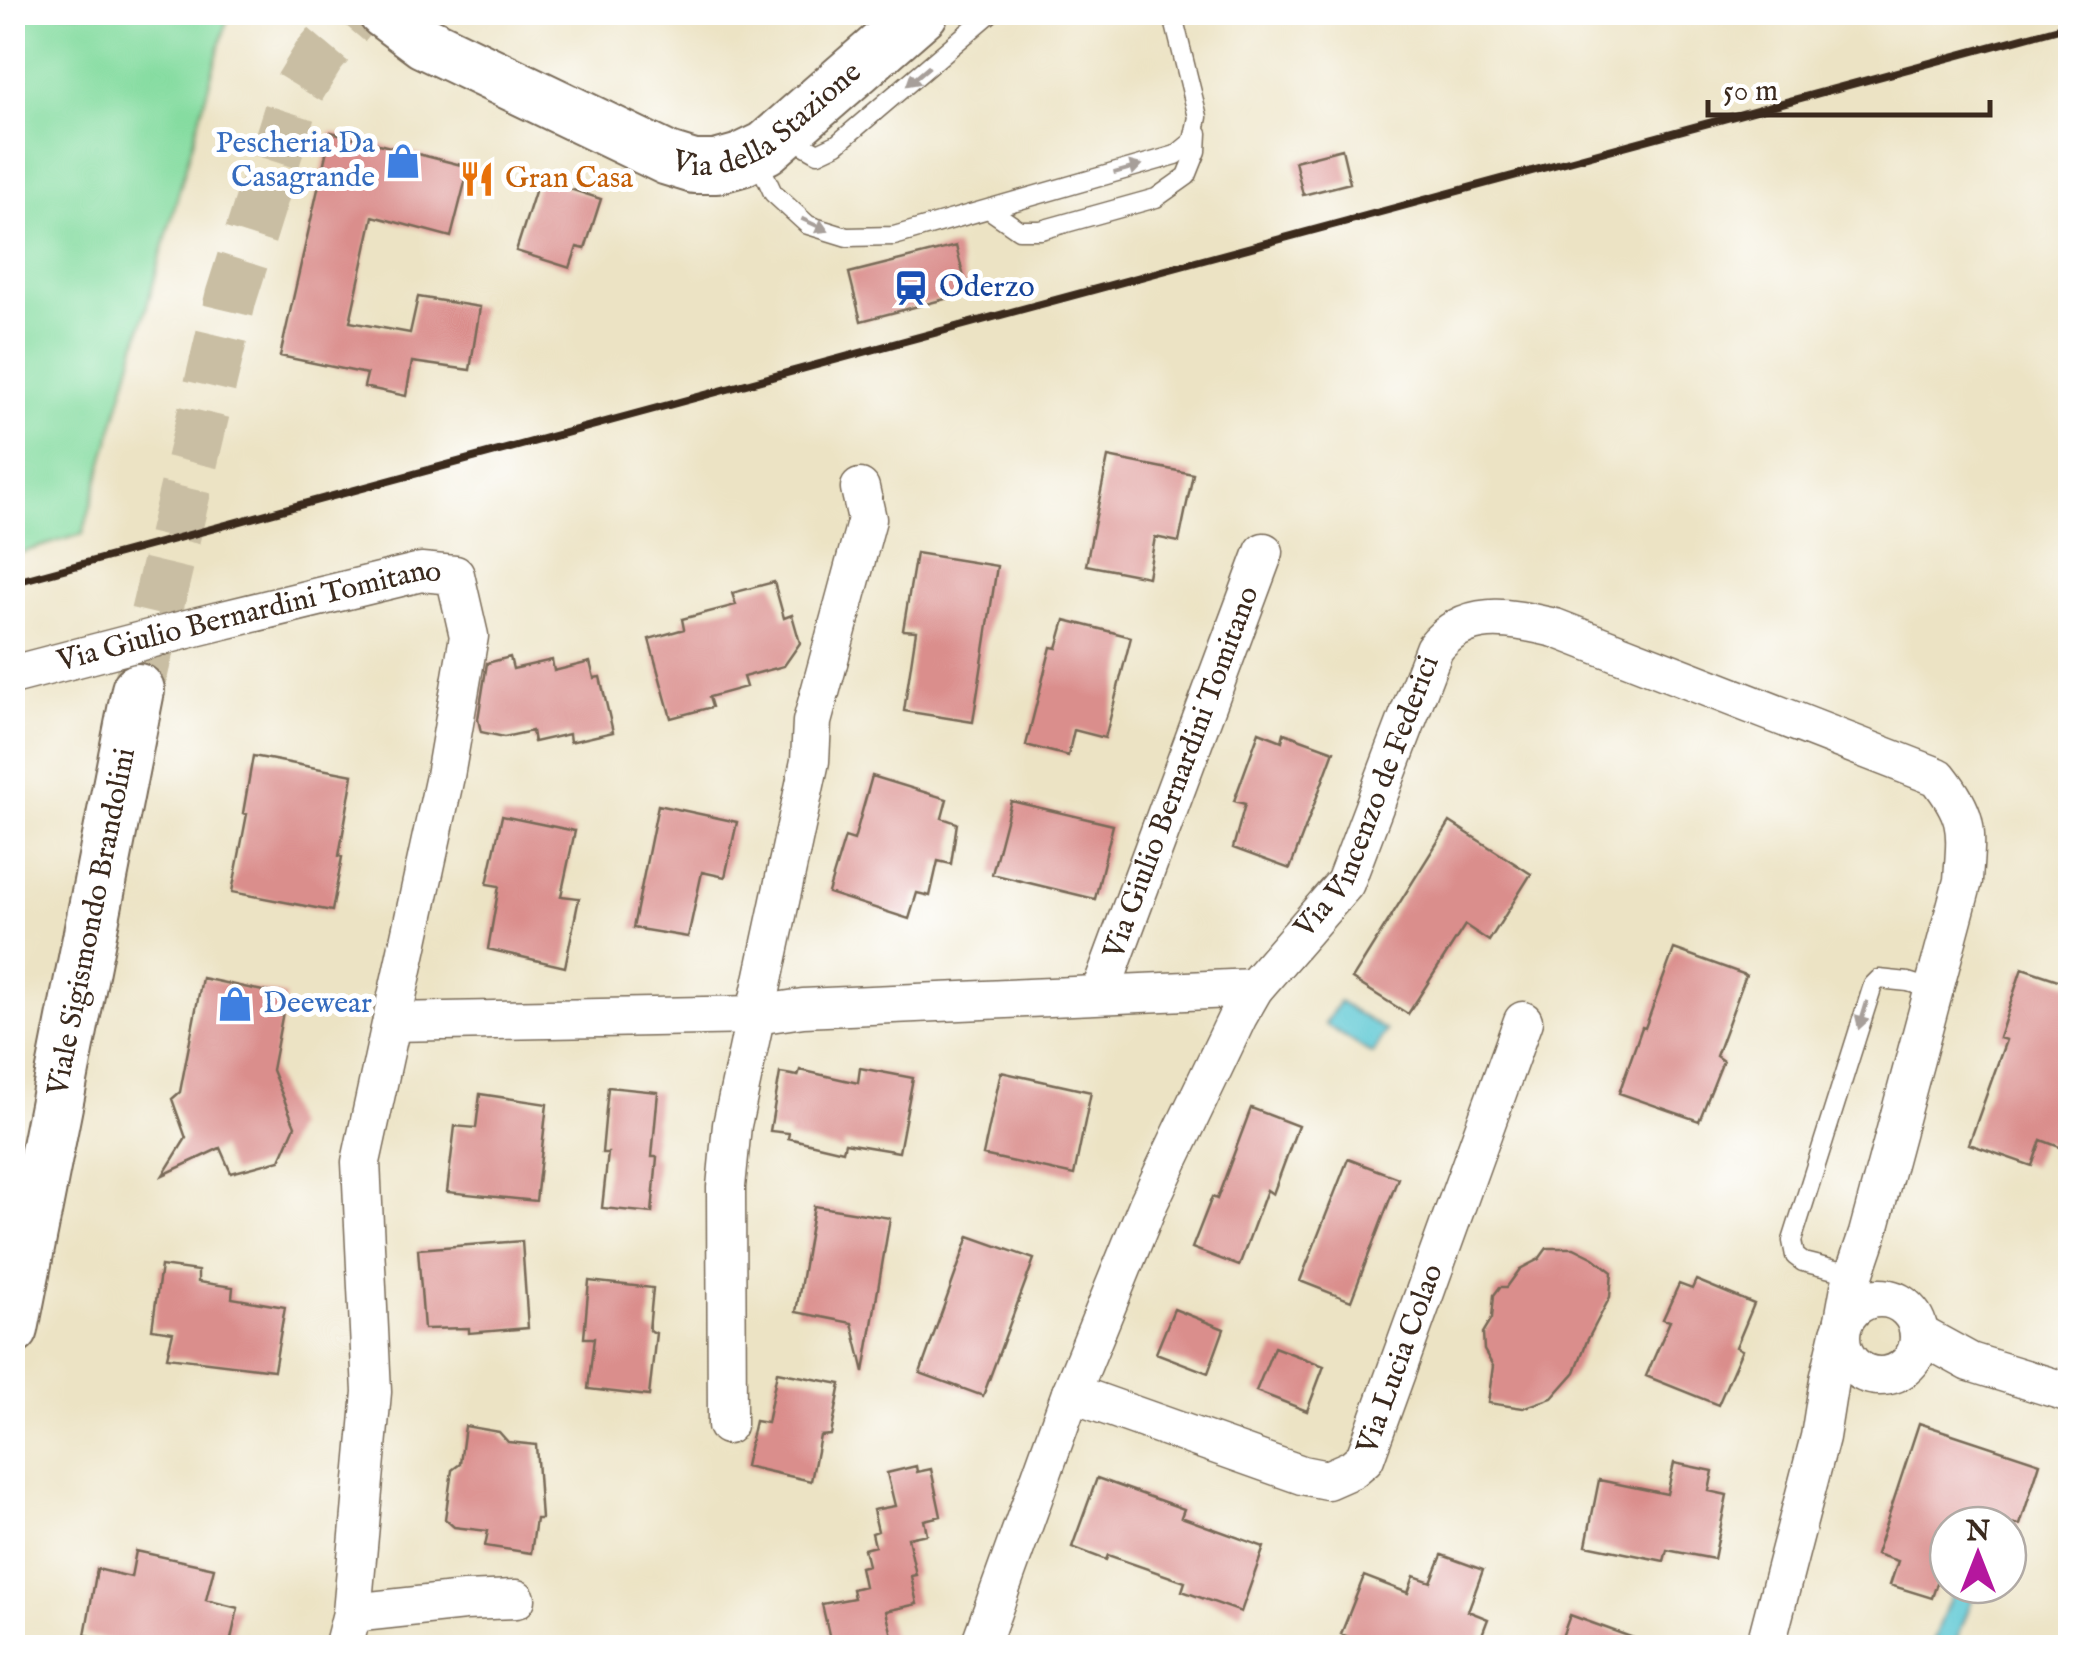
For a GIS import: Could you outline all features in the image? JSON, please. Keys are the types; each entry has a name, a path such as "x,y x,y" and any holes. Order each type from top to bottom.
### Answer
{"main road":[{"name":"Via della Stazione","path":"384,12 424,42 668,159 694,167 716,167 741,160 772,140 922,12"},
{"name":"Viale Sigismondo Brandolini","path":"12,1329 138,690"}],"street":[{"path":"727,1425 726,1187 732,1124 810,761 812,722 866,518 860,488"},
{"name":"Via Giulio Bernardini Tomitano","path":"1100,994 1264,552"},
{"name":"Via Giulio Bernardini Tomitano","path":"12,675 421,572 455,575 469,636 445,776 361,1162 372,1392 347,1630"},
{"name":"Via Vincenzo de Federici","path":"979,1648 1071,1393 1148,1202 1254,988 1345,883 1434,649 1446,634 1467,622 1514,620 1554,628 1938,777 1957,800 1965,822 1963,881 1854,1275 1828,1380 1820,1437"},
{"name":"Via Giulio Bernardini Tomitano","path":"392,1022 756,1015 804,1008 1254,988"},
{"name":"Via Lucia Colao","path":"1071,1393 1302,1474 1327,1480 1352,1469 1365,1458 1523,1021"},
{"name":"Via Vincenzo de Federici","path":"1868,1234 1868,1265 1886,1297"},
{"path":"1765,1648 1820,1437 1835,1408 1853,1391 1891,1372 1912,1359 1918,1347 1916,1321 1899,1302 1874,1297 1851,1309 1842,1326 1841,1345 1854,1367 1866,1374 1891,1372 1929,1360 1970,1362"},
{"path":"1919,1334 1970,1362 2070,1393"},
{"path":"347,1630 464,1601 516,1599"}],"lane":[{"path":"992,12 838,144 818,154 802,144 772,140 772,193 808,225 847,237 894,236 1176,155 1193,142 1198,117"},
{"path":"990,210 1019,230 1041,230 1156,198 1186,176 1197,151 1198,117 1172,12"},
{"path":"1854,1275 1802,1262 1794,1256 1792,1241 1873,984 1879,979 1934,990"}],"green space":[{"path":"13,12 229,13 83,534 13,555"}],"water":[{"path":"1339,1002 1386,1031 1372,1054 1325,1024"},
{"path":"1947,1605 1970,1605 1954,1647 1931,1647"}],"building":[{"path":"331,132 469,167 451,237 373,216 350,322 410,333 418,297 480,307 470,370 412,362 406,396 364,387 367,374 280,356"},
{"path":"1342,149 1350,183 1303,195 1295,161"},
{"path":"539,179 601,199 585,249 577,247 570,268 516,251"},
{"path":"956,246 968,293 861,321 849,273"},
{"path":"1108,457 1193,474 1179,542 1155,537 1148,577 1086,565"},
{"path":"916,553 997,566 973,722 904,711 916,631 903,630"},
{"path":"774,582 784,618 792,615 800,643 784,666 743,677 746,687 709,697 712,707 671,718 649,639 684,629 682,619 736,605 732,593"},
{"path":"1065,620 1131,637 1105,738 1074,730 1068,756 1026,745 1051,647 1057,648"},
{"path":"510,657 513,669 552,660 554,671 590,662 594,678 600,677 613,732 570,742 569,734 534,742 532,731 504,737 481,732 478,719 487,663"},
{"path":"1259,732 1282,741 1284,733 1334,751 1290,869 1233,848 1245,804 1234,801"},
{"path":"253,756 353,775 332,911 232,892"},
{"path":"872,776 947,799 942,818 957,823 951,864 938,861 930,896 917,893 909,919 828,893 845,837 854,840"},
{"path":"1011,801 1113,825 1095,899 992,874"},
{"path":"658,805 737,822 725,877 702,872 688,937 633,928"},
{"path":"502,816 575,831 561,896 579,898 565,967 488,949 499,886 487,884"},
{"path":"1450,822 1531,874 1489,941 1465,925 1408,1014 1352,979"},
{"path":"1674,949 1746,975 1716,1056 1723,1061 1699,1121 1619,1093"},
{"path":"2022,968 2070,984 2070,1151 2041,1140 2032,1166 1969,1144 2006,1040 1999,1038"},
{"path":"202,978 286,996 272,1070 295,1126 280,1160 231,1173 220,1148 163,1175 186,1138 172,1099 180,1092"},
{"path":"860,1068 913,1078 899,1152 845,1143 843,1151 788,1138 789,1133 770,1131 780,1073 798,1076 800,1070 858,1083"},
{"path":"1001,1072 1091,1092 1074,1175 983,1155"},
{"path":"608,1087 658,1092 652,1213 602,1208 608,1153 602,1153"},
{"path":"480,1094 547,1104 536,1201 447,1192 455,1126 476,1128"},
{"path":"1251,1108 1298,1126 1273,1194 1267,1190 1239,1266 1192,1248 1212,1197 1217,1199"},
{"path":"1348,1159 1398,1178 1351,1301 1300,1281"},
{"path":"814,1206 890,1218 864,1372 852,1323 796,1312"},
{"path":"969,1236 1034,1259 983,1396 920,1373"},
{"path":"522,1241 528,1328 469,1333 469,1328 424,1329 418,1249"},
{"path":"1547,1248 1574,1248 1612,1272 1610,1297 1575,1372 1552,1398 1523,1408 1488,1403 1493,1366 1484,1350 1483,1333 1492,1318 1494,1295"},
{"path":"161,1266 198,1271 198,1282 233,1287 232,1298 285,1307 274,1370 167,1357 173,1332 152,1329"},
{"path":"1696,1280 1754,1304 1736,1347 1742,1350 1718,1405 1646,1376 1670,1321 1663,1319 1679,1284 1692,1289"},
{"path":"589,1281 653,1288 649,1330 656,1333 649,1396 588,1389 594,1338 584,1338"},
{"path":"1174,1309 1224,1329 1208,1373 1156,1353"},
{"path":"1274,1347 1324,1366 1307,1411 1256,1391"},
{"path":"777,1372 841,1384 831,1435 820,1436 811,1481 745,1466 755,1421 767,1423"},
{"path":"1919,1423 2040,1463 2026,1505 1928,1505 1928,1597 1890,1585 1898,1561 1876,1554"},
{"path":"465,1426 499,1432 508,1442 536,1445 541,1519 536,1519 531,1553 485,1546 488,1531 454,1527 445,1519 452,1470 460,1464"},
{"path":"1674,1463 1713,1471 1709,1491 1727,1495 1714,1559 1667,1550 1664,1561 1586,1545 1599,1480 1667,1494"},
{"path":"916,1466 917,1472 931,1469 941,1516 924,1520 927,1534 908,1538 917,1604 886,1611 895,1648 832,1648 822,1604 854,1598 852,1589 864,1586 860,1567 868,1565 864,1549 875,1546 872,1533 878,1531 873,1510 895,1506 887,1473"},
{"path":"1097,1478 1184,1509 1181,1517 1264,1547 1241,1612 1182,1591 1185,1582 1108,1555 1106,1560 1072,1547"},
{"path":"136,1551 214,1568 206,1600 238,1608 229,1648 149,1648 85,1635 97,1569 131,1577"},
{"path":"1442,1555 1483,1570 1468,1611 1488,1619 1477,1648 1376,1648 1341,1634 1364,1576 1408,1593 1414,1576 1431,1582"},
{"path":"1570,1615 1650,1644 1650,1648 1558,1648"}],"tunnel":[{"path":"138,690 231,297 294,97 319,56 356,12"}],"railway":[{"path":"12,583 2070,25"}],"place":[{"name":"Pescheria Da Casagrande","path":"403,161"},
{"name":"Gran Casa","path":"477,179"},
{"name":"Oderzo","path":"911,288"},
{"name":"Deewear","path":"235,1004"}]}
